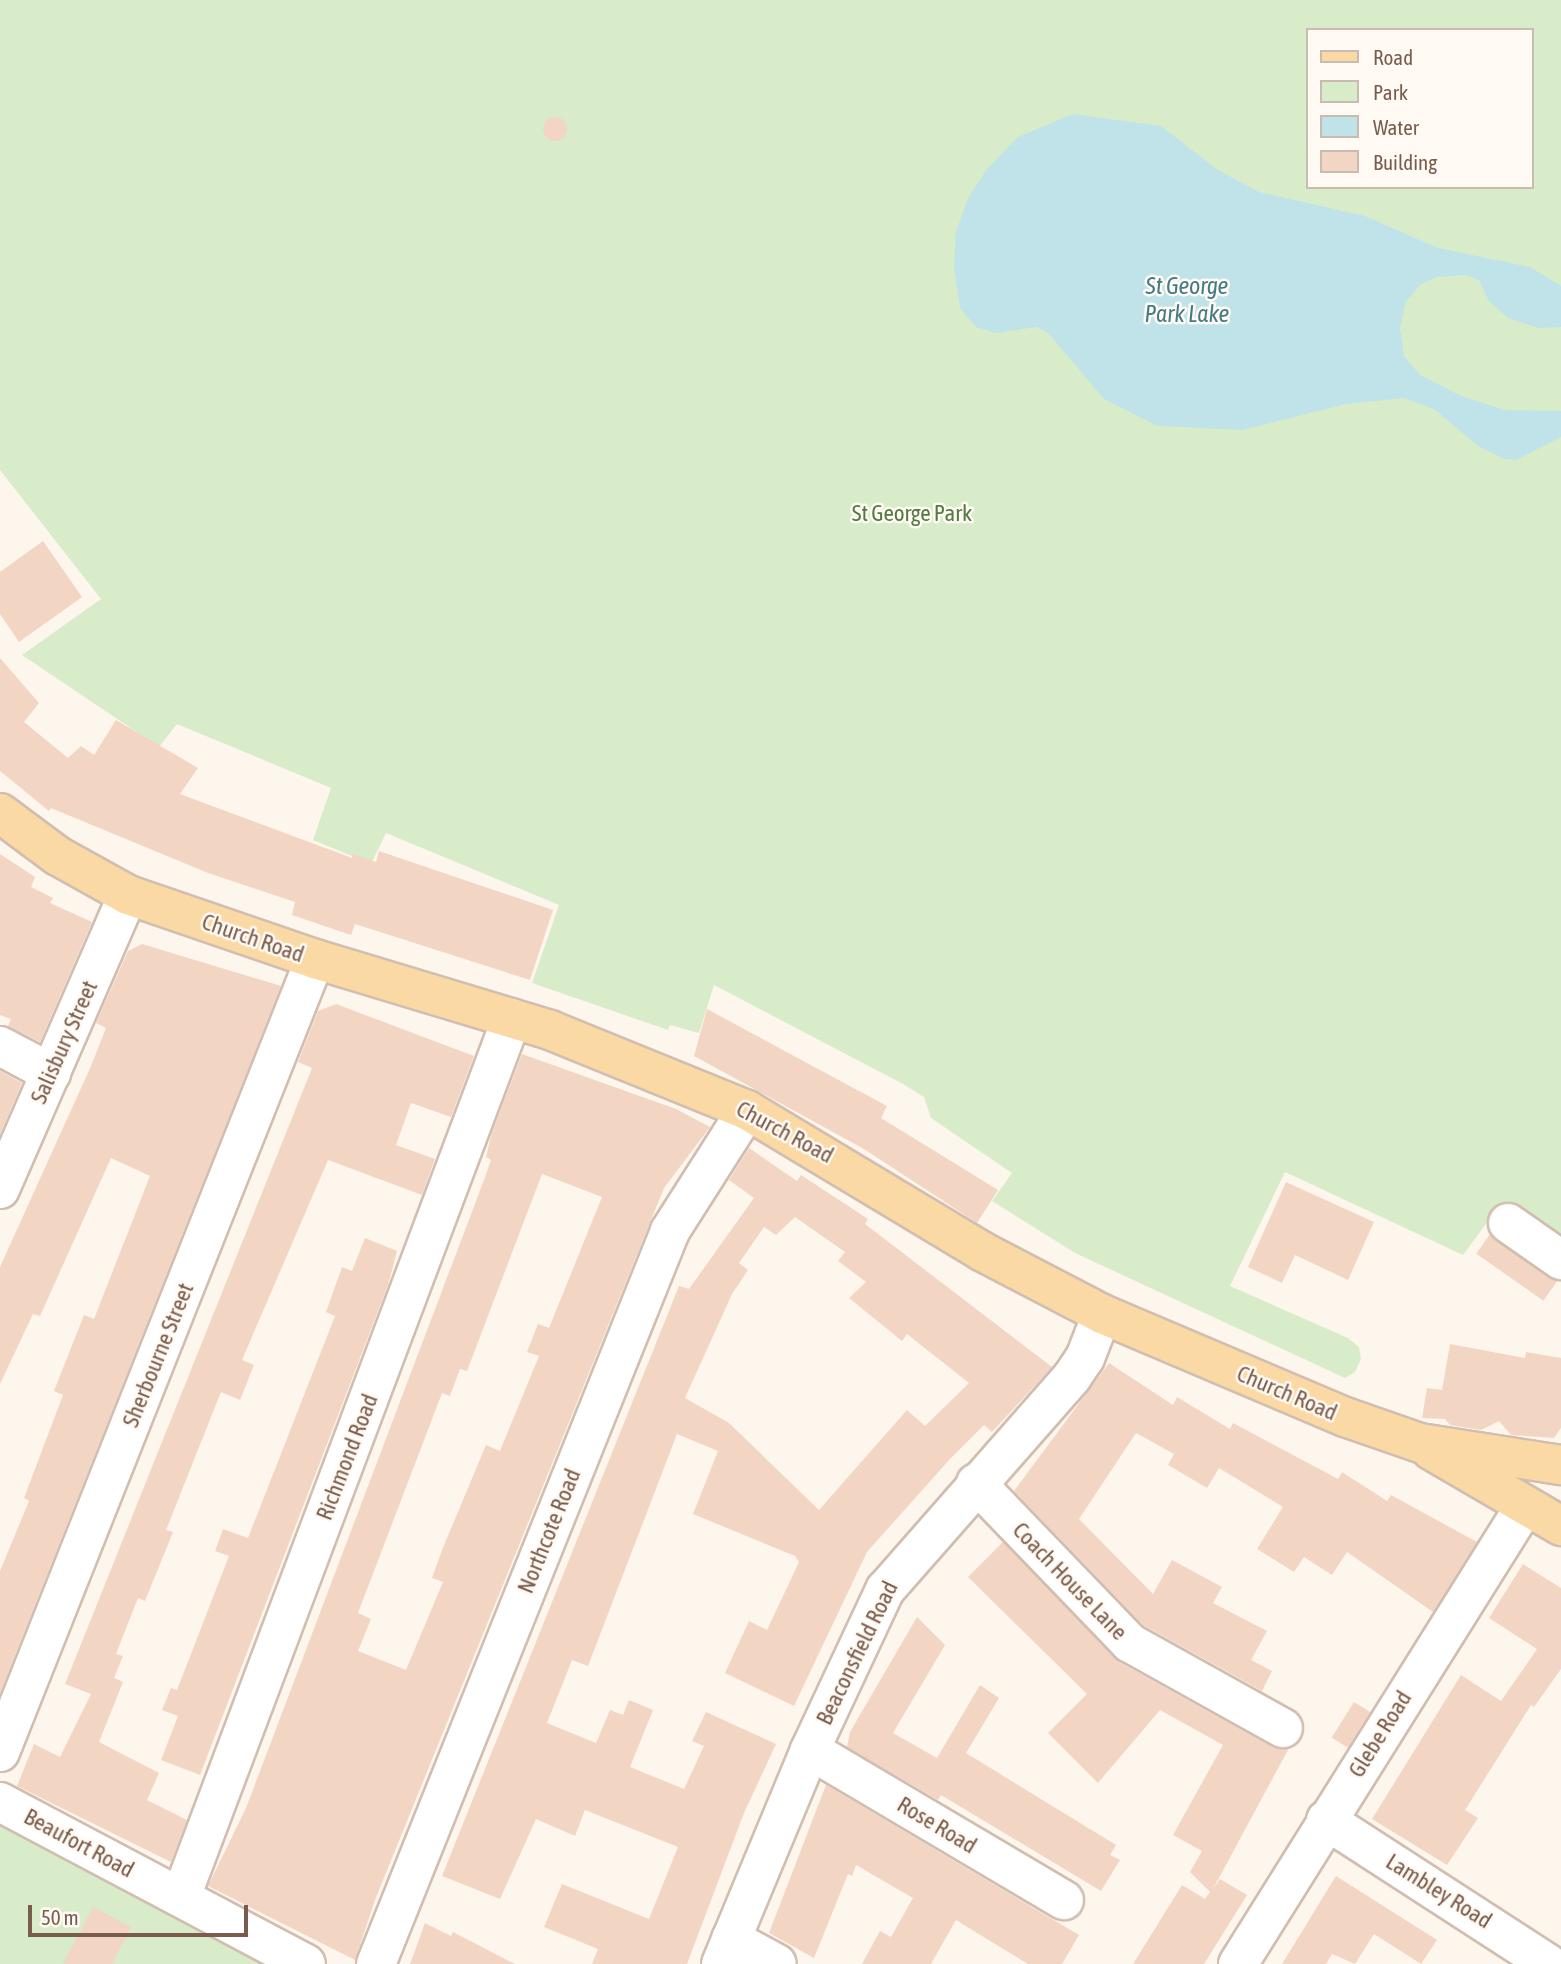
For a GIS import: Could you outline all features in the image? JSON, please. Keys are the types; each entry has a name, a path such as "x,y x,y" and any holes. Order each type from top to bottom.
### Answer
{"main road":[{"name":"Church Road","path":"0,813 58,856 128,895 316,959 512,1018 747,1110 983,1252 1102,1314 1345,1417 1420,1443 1561,1465"},
{"path":"1420,1443 1561,1526"},
{"path":"1525,1506 1561,1474"}],"street":[{"name":"Salisbury Street","path":"0,1189 128,895"},
{"name":"Sherbourne Street","path":"0,1752 316,959"},
{"name":"Richmond Road","path":"181,1897 512,1018"},
{"path":"0,1046 51,1073"},
{"name":"Northcote Road","path":"376,1964 670,1231 747,1110"},
{"path":"1508,1223 1561,1260"},
{"name":"Beaconsfield Road","path":"726,1952 810,1750 885,1590 1080,1365 1102,1314"},
{"name":"Coach House Lane","path":"976,1483 1130,1643 1283,1728"},
{"name":"Glebe Road","path":"1238,1964 1525,1506"},
{"name":"Rose Road","path":"810,1750 1064,1900"},
{"name":"Beaufort Road","path":"0,1802 306,1964"},
{"name":"Lambley Road","path":"1326,1820 1551,1964"},
{"path":"726,1952 777,1964"},
{"path":"1551,1964 1561,1959"}],"green space":[{"name":"St George Park","path":"0,0 1561,0 1561,1238 1499,1206 1463,1255 1285,1172 1230,1286 1348,1338 1359,1347 1361,1359 1355,1372 1345,1378 1075,1253 992,1201 1012,1173 931,1118 924,1097 903,1084 714,985 699,1033 670,1025 668,1030 532,983 559,905 386,833 371,864 313,840 331,788 177,724 159,747 22,655 101,599 0,470"},
{"path":"0,1826 82,1869 267,1964 0,1964"}],"water":[{"name":"St George Park Lake","path":"1073,114 1161,126 1218,170 1259,192 1365,216 1438,248 1530,267 1561,286 1561,327 1538,328 1508,318 1488,300 1480,281 1467,275 1436,277 1420,285 1406,302 1400,328 1404,356 1420,375 1461,396 1505,410 1561,411 1561,437 1516,460 1505,459 1478,446 1434,409 1404,398 1346,404 1242,430 1157,426 1104,399 1048,333 1037,327 996,333 976,327 960,308 954,267 956,232 968,198 987,169 1018,137"}],"building":[{"path":"555,117 564,120 567,129 564,138 555,141 546,138 543,129 546,120"},
{"path":"43,541 82,597 19,642 0,614 0,572"},
{"path":"0,658 39,703 24,722 68,758 81,746 94,755 116,720 198,768 180,794 352,858 353,854 376,862 379,851 553,910 530,980 355,924 351,935 292,915 295,902 208,873 51,808 49,811 0,771"},
{"path":"0,854 35,877 31,887 53,898 50,903 92,922 40,1042 8,1026 11,1019 0,1015"},
{"path":"142,944 281,986 0,1693 0,1571 29,1501 24,1498 63,1395 54,1391 84,1315 94,1319 150,1176 111,1158 40,1316 33,1314 0,1384 0,1267 106,1028 96,1023 128,951"},
{"path":"336,1004 474,1056 451,1117 411,1103 396,1145 435,1159 422,1195 328,1160 242,1360 254,1365 240,1400 221,1392 166,1530 173,1532 145,1601 138,1598 116,1654 123,1656 114,1678 123,1682 99,1742 159,1773 147,1800 187,1820 171,1862 17,1786 34,1744 60,1757 91,1694 65,1684 312,1068 298,1062 318,1011"},
{"path":"707,1009 887,1106 881,1118 998,1190 977,1223 864,1149 694,1056"},
{"path":"522,1054 676,1109 710,1127 664,1188 375,1900 355,1960 208,1886 246,1808 484,1180 491,1160 486,1157 492,1132","holes":["542,1174 602,1197 549,1328 538,1324 527,1352 539,1356 500,1451 486,1445 442,1550 432,1578 443,1582 406,1670 358,1651 371,1619 358,1613 442,1393 450,1396 460,1369 467,1371"]},
{"path":"0,1071 22,1083 0,1134"},
{"path":"749,1148 797,1181 801,1175 868,1219 865,1224 1052,1367 992,1432 984,1425 950,1459 867,1552 794,1706 725,1673 749,1621 767,1630 799,1562 795,1556 693,1514 718,1451 677,1434 588,1666 572,1660 547,1723 596,1743 610,1710 623,1715 629,1700 653,1710 630,1767 684,1789 704,1746 692,1741 706,1712 776,1744 744,1813 687,1964 592,1964 598,1949 544,1927 562,1884 649,1919 678,1847 585,1810 575,1836 536,1819 500,1899 442,1876 679,1286 689,1289 754,1198 729,1180","holes":["795,1217 845,1252 838,1261 866,1282 849,1298 902,1341 907,1334 969,1383 925,1426 907,1410 819,1510 729,1423 685,1398 732,1294 748,1270 739,1263 764,1227 776,1235"]},
{"path":"1286,1182 1374,1222 1348,1280 1295,1255 1282,1283 1248,1267"},
{"path":"1490,1234 1557,1281 1543,1301 1476,1254"},
{"path":"365,1238 397,1251 388,1285 200,1775 161,1760 178,1716 162,1710 171,1688 177,1690 229,1556 215,1551 223,1529 248,1538 335,1316 326,1312 342,1267 352,1271"},
{"path":"1450,1344 1525,1358 1526,1352 1561,1358 1561,1428 1554,1438 1511,1435 1499,1421 1481,1430 1450,1425 1445,1419 1422,1418 1427,1388 1442,1390"},
{"path":"1109,1363 1173,1405 1177,1397 1230,1429 1233,1423 1338,1479 1342,1472 1387,1501 1391,1495 1477,1542 1433,1612 1347,1552 1332,1575 1304,1557 1294,1572 1257,1549 1283,1507 1219,1468 1207,1488 1168,1465 1174,1454 1136,1433 1079,1519 1153,1594 1172,1560 1222,1587 1213,1603 1267,1631 1251,1660 1272,1671 1262,1691 1143,1625 1014,1491"},
{"path":"1003,1542 1119,1662 1272,1747 1289,1748 1213,1889 1220,1879 1247,1895 1204,1964 1133,1964 1182,1885 1205,1899 1210,1892 1190,1872 1202,1851 1173,1835 1223,1745 1160,1710 1098,1783 1048,1733 1087,1694 968,1577"},
{"path":"1523,1564 1561,1588 1561,1669 1534,1707 1531,1705 1465,1810 1478,1818 1447,1865 1372,1819 1461,1675 1501,1701 1537,1649 1489,1618"},
{"path":"917,1617 945,1645 893,1733 937,1758 980,1685 999,1698 966,1753 1116,1845 1110,1855 1120,1860 1101,1891 941,1795 938,1800 847,1747 850,1732"},
{"path":"1354,1702 1370,1712 1348,1748 1332,1738"},
{"path":"826,1785 1079,1935 1062,1964 1028,1964 956,1920 931,1964 862,1964 880,1931 891,1937 913,1898 856,1865 852,1876 848,1874 814,1958 769,1933"},
{"path":"1336,1876 1437,1940 1421,1964 1374,1934 1355,1964 1332,1954 1326,1964 1282,1964"},
{"path":"93,1907 131,1927 112,1964 63,1964"},
{"path":"425,1923 451,1936 453,1932 515,1964 410,1964"}]}
